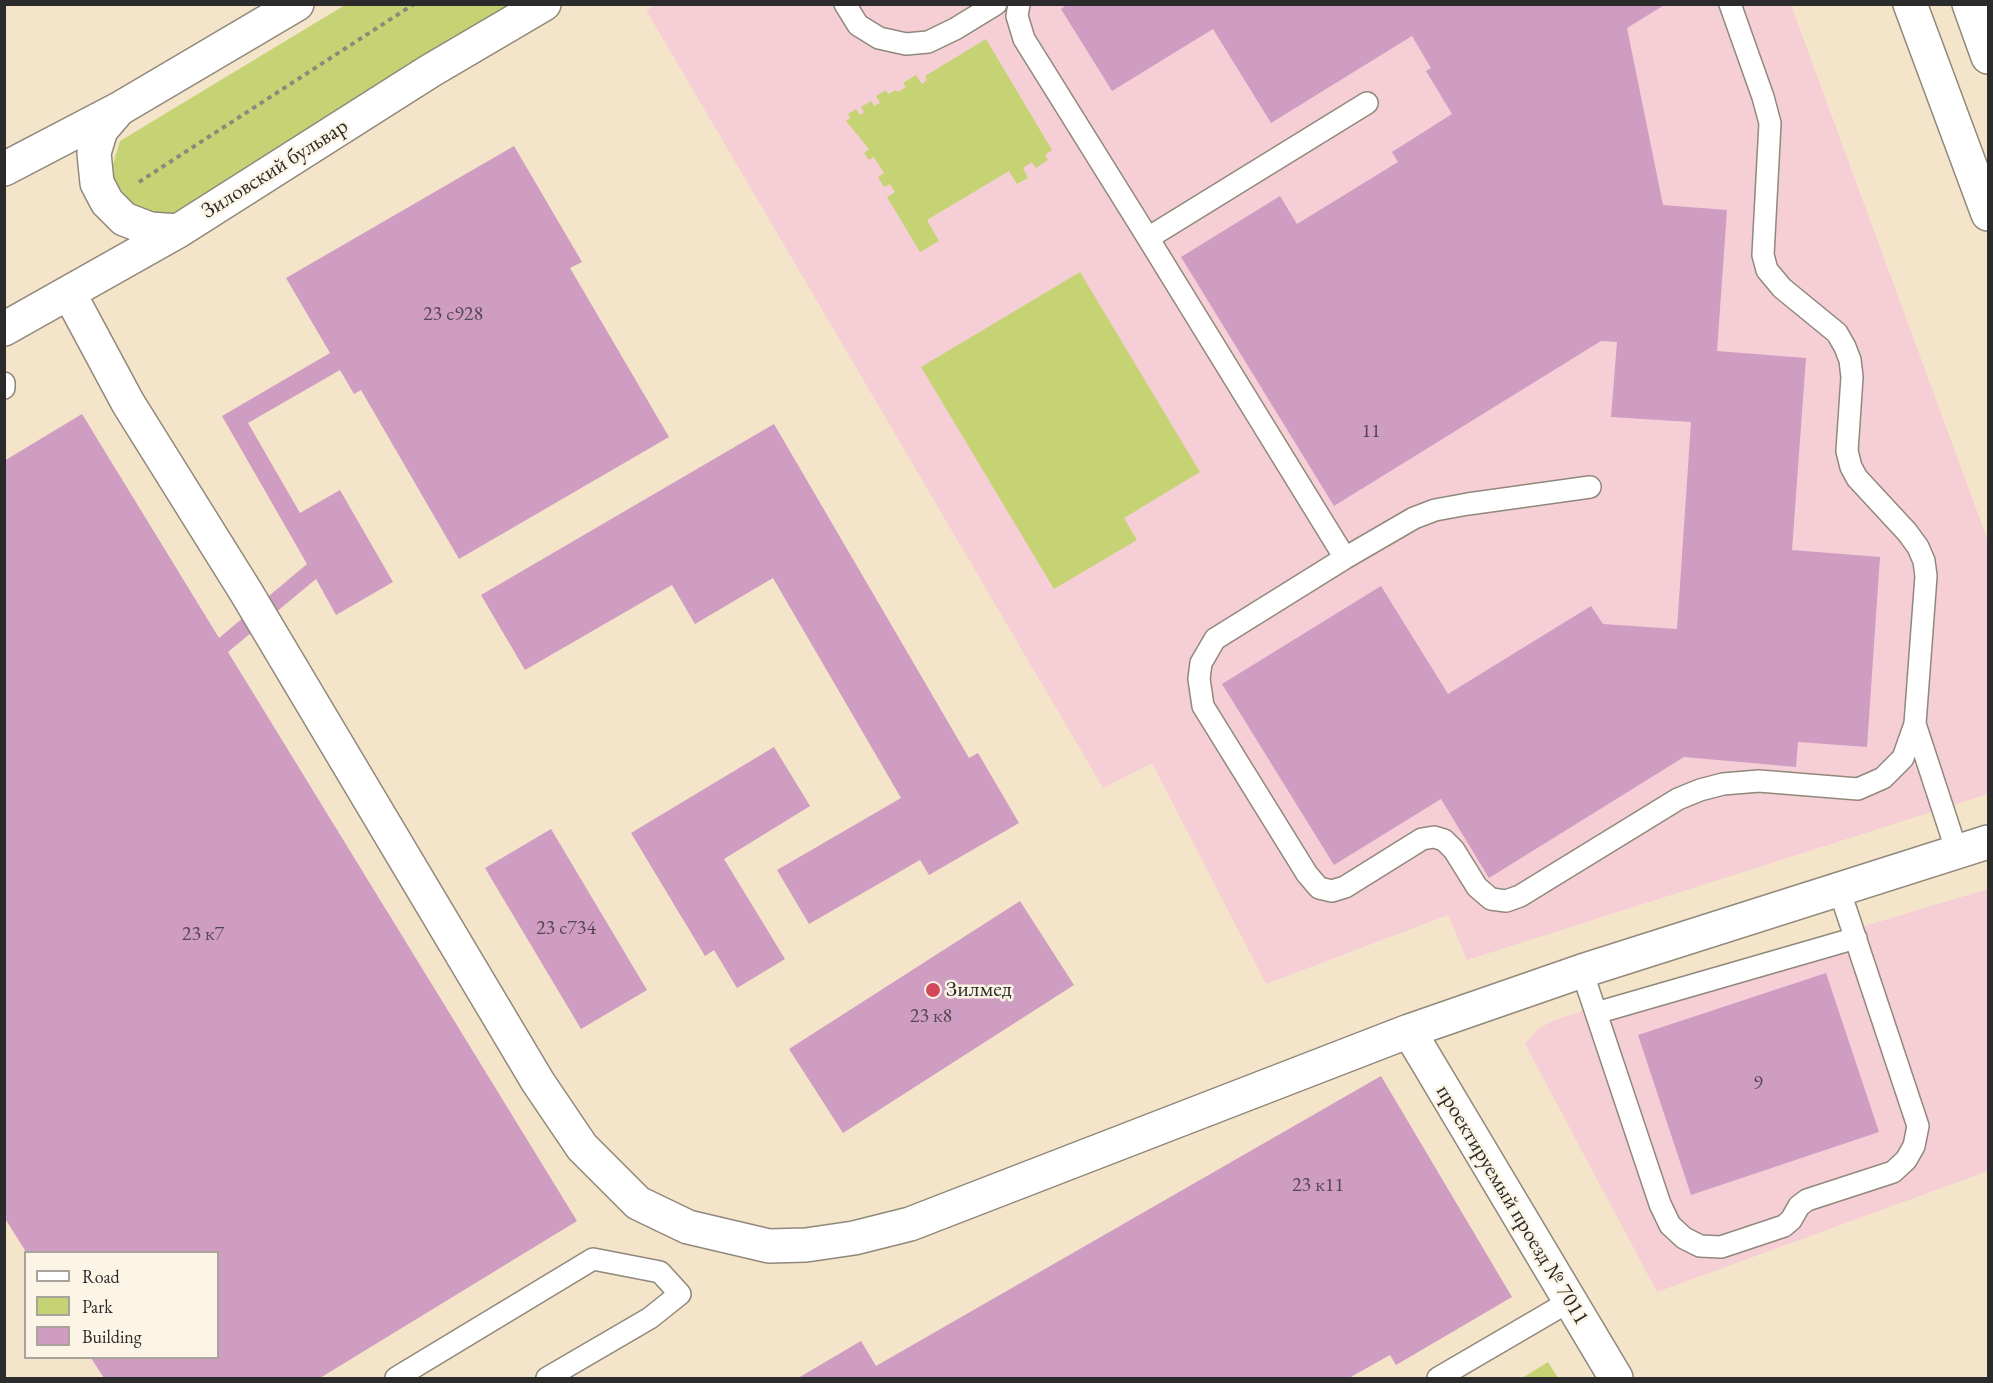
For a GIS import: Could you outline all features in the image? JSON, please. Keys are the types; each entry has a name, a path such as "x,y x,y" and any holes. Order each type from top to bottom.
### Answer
{"street":[{"path":"4,169 118,110 297,4"},
{"name":"Зиловский бульвар","path":"4,329 178,231 430,71 544,4"},
{"path":"1910,4 1989,214"},
{"path":"1969,4 1989,57"},
{"path":"118,110 101,130 94,153 97,183 107,202 124,219 150,229 178,231"},
{"path":"69,293 128,403 251,600 538,1082 582,1147 638,1203 688,1227 769,1246 806,1245 854,1238 910,1224 1409,1031 1582,971 1989,842"},
{"name":"проектируемый проезд № 7011","path":"1409,1031 1616,1378"}],"lane":[{"path":"845,4 858,25 879,38 906,44 928,42 955,29 996,4"},
{"path":"1019,4 1017,16 1024,39 1345,558"},
{"path":"1590,487 1435,510 1388,531 1215,639 1202,663 1199,679 1203,706 1307,874 1319,888 1332,891 1345,887 1422,839 1434,837 1444,840 1454,850 1477,886 1491,899 1506,901 1520,896 1678,799 1700,790 1724,784 1759,781 1858,789 1883,778 1903,758 1915,724 1926,576 1924,561 1918,547 1857,478 1851,467 1847,451 1852,377 1850,360 1845,347 1837,333 1782,288 1767,270 1763,255 1770,123 1730,4"},
{"path":"1148,238 1367,103"},
{"path":"4,383 4,388"},
{"path":"1915,724 1957,852"},
{"path":"1582,971 1660,1204 1670,1225 1684,1238 1700,1246 1720,1247 1784,1226 1791,1220 1799,1206 1807,1200 1893,1172 1906,1160 1914,1146 1918,1126 1839,889"},
{"path":"1596,1013 1856,938"},
{"path":"396,1378 593,1259 660,1272 680,1294 650,1317 547,1378"},
{"path":"1438,1378 1570,1301"}],"path":[{"path":"139,182 414,4"}],"shaded area":[{"path":"658,4 1791,5 1988,541 1988,794 1467,960 1448,915 1266,984 1152,763 1103,788 646,10"},
{"path":"1988,889 1988,1171 1657,1292 1525,1044 1537,1030 1552,1021"}],"green space":[{"path":"345,5 510,5 163,219 135,212 118,195 110,174 120,141"},
{"path":"986,39 1052,150 1045,155 1048,160 1036,168 1032,162 1023,168 1028,178 1017,184 1009,171 927,220 939,241 920,252 887,197 895,192 890,184 884,187 878,177 884,173 874,157 869,160 864,153 869,149 846,121 850,118 848,114 856,109 860,115 864,112 861,107 871,101 874,106 880,103 876,96 886,90 888,94 896,90 898,92 906,87 903,83 916,75 922,84 927,80 925,76"},
{"path":"1080,272 1200,472 1124,518 1137,540 1054,589 921,367"},
{"path":"1548,1362 1558,1378 1522,1378"}],"building":[{"path":"1068,4 1666,4 1627,28 1663,205 1727,210 1717,351 1806,358 1792,550 1880,557 1867,747 1798,742 1796,767 1684,757 1489,878 1441,799 1334,865 1222,684 1381,586 1448,694 1591,606 1603,624 1677,629 1691,422 1611,417 1617,342 1601,341 1334,506 1181,257 1280,196 1297,224 1398,162 1392,152 1452,114 1426,71 1431,68 1412,36 1271,123 1213,29 1112,91 1061,9"},
{"path":"514,146 582,262 570,268 669,437 459,559 361,390 354,394 340,370 248,423 300,513 340,490 393,582 336,615 316,579 228,652 577,1221 320,1378 104,1378 92,1359 219,1359 219,1251 25,1251 4,1217 4,461 82,414 219,638 307,564 222,416 330,353 286,278"},
{"path":"774,424 969,758 978,753 1019,823 929,875 920,860 809,924 777,870 901,798 773,578 695,624 672,585 525,670 481,595"},
{"path":"774,747 810,806 724,859 785,959 737,988 714,950 705,956 631,833"},
{"path":"551,829 647,990 581,1029 485,868"},
{"path":"1020,901 1074,985 843,1133 789,1049"},
{"path":"1826,973 1879,1132 1691,1195 1638,1035"},
{"path":"1381,1076 1512,1297 1396,1365 1390,1355 1349,1378 798,1378 861,1341 876,1366"}],"place":[{"name":"Зилмед","path":"933,990"}]}
